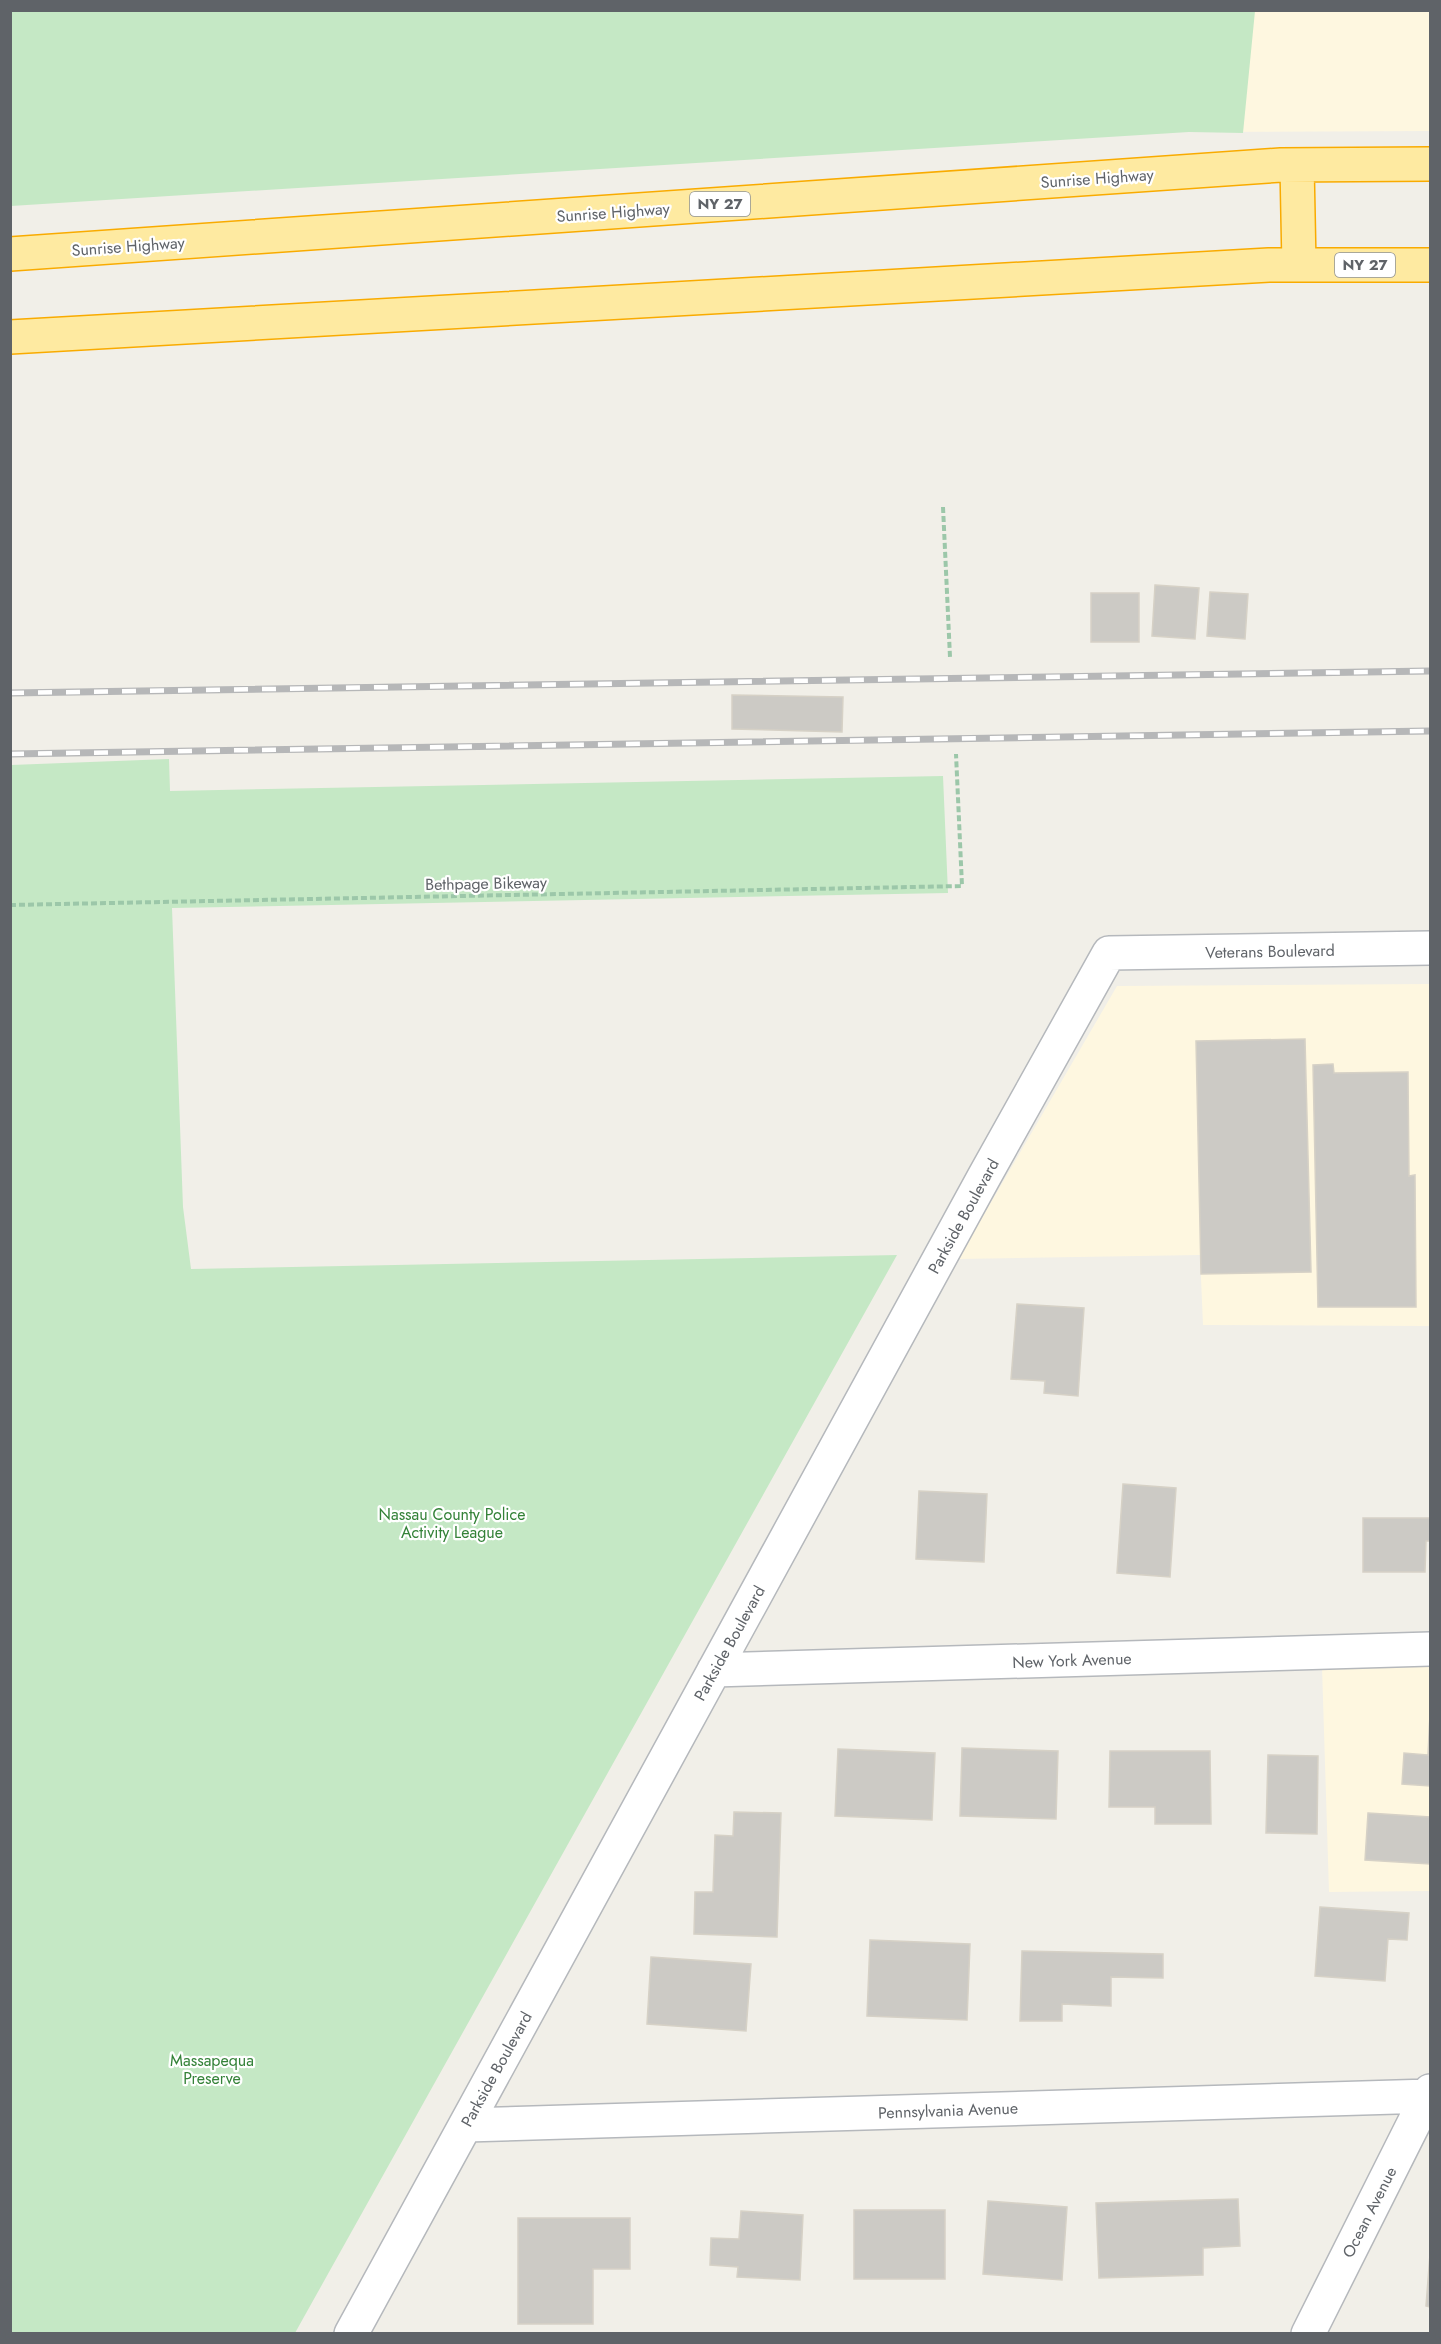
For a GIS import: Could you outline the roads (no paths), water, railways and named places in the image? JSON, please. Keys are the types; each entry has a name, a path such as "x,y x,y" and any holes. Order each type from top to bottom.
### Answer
{"highway":[{"name":"Sunrise Highway","path":"10,254 1297,165 1431,164"},
{"path":"1297,165 1299,265"},
{"name":"NY 27","path":"10,337 223,323 1257,266 1431,265"}],"street":[{"name":"Veterans Boulevard","path":"1109,953 1431,948"},
{"name":"Parkside Boulevard","path":"351,2334 1109,953"},
{"name":"New York Avenue","path":"714,1670 1431,1649"},
{"name":"Pennsylvania Avenue","path":"466,2125 1430,2094"},
{"name":"Ocean Avenue","path":"1308,2334 1430,2094"}],"railway":[{"path":"10,693 1430,671"},
{"path":"10,754 1430,731"}],"park label":[{"name":"Nassau County Police Activity League","path":"452,1523"},
{"name":"Massapequa Preserve","path":"212,2069"}]}
